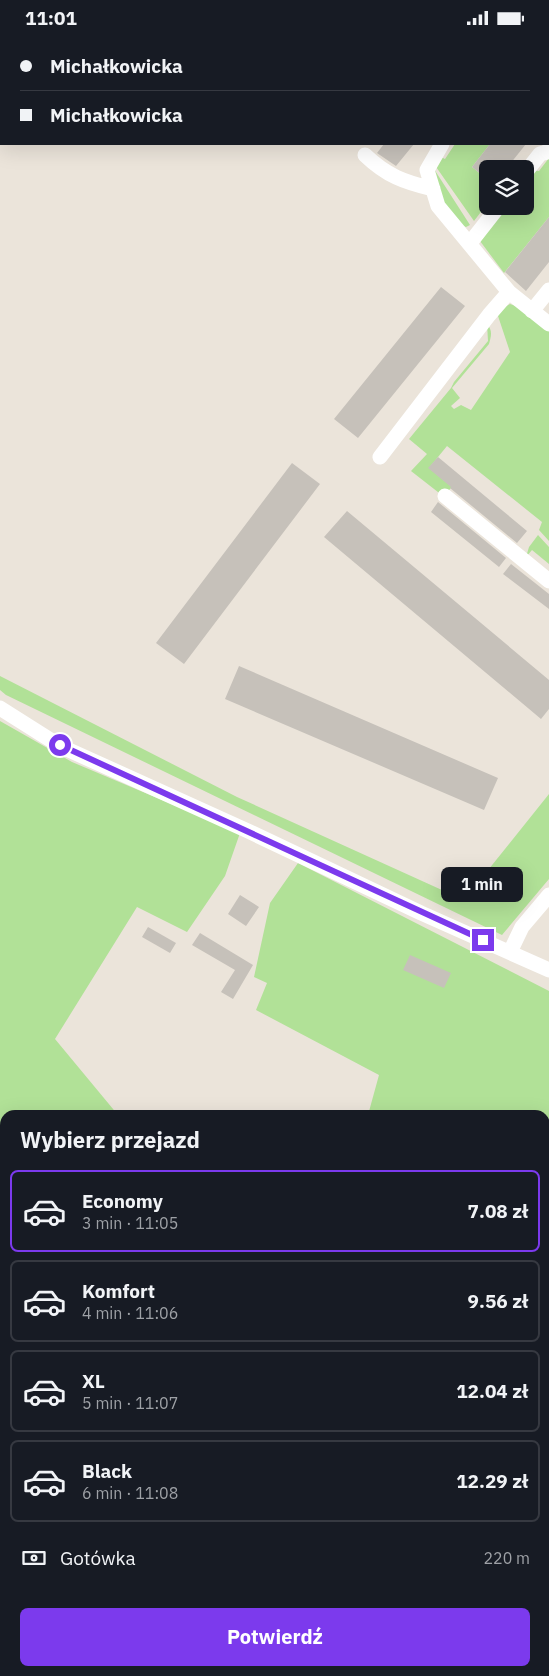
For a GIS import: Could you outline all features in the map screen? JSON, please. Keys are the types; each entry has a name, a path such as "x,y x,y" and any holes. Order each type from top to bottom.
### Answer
{"street":[{"path":"441,145 427,170 438,205 509,292 549,324"},
{"path":"534,162 540,154 547,152 549,149"},
{"path":"365,155 379,169 404,181 433,189"},
{"path":"470,243 492,215"},
{"path":"532,311 549,291"},
{"path":"380,457 489,315 509,292"},
{"path":"445,496 549,581"},
{"path":"0,708 60,745 549,970"},
{"path":"504,950 549,895"}],"green space":[{"path":"454,145 489,145 472,167 479,173 479,214 474,221 434,164 439,156 445,159"},
{"path":"549,158 549,217 504,273 480,241 496,215 534,215 534,170 539,171"},
{"path":"434,169 470,225 466,227 459,225 440,199"},
{"path":"510,304 522,308 549,330 549,541 539,530 542,522 447,446 429,468 452,487 443,496 411,471 427,454 409,439 488,341 487,324 491,331 489,344 452,388 460,398 451,406 454,409 461,405 471,410 510,352 497,313"},
{"path":"538,535 549,547 549,564 532,550 526,557 529,547"},
{"path":"0,676 237,797 464,900 549,794 549,879 502,935 6,695 0,690"},
{"path":"0,721 72,762 240,833 225,876 187,932 137,907 55,1039 114,1110 0,1110"},
{"path":"298,863 549,991 549,1110 369,1110 379,1075 256,1010 267,983 254,977 270,903"}],"building":[{"path":"383,145 413,145 396,166 377,153"},
{"path":"489,145 525,145 513,160 479,160 479,173 472,167"},
{"path":"549,217 549,262 526,291 505,272"},
{"path":"441,287 465,306 358,438 334,419"},
{"path":"438,457 527,531 517,543 428,468"},
{"path":"292,463 320,484 184,664 156,643"},
{"path":"438,502 506,558 499,567 431,512"},
{"path":"347,511 549,680 549,709 541,719 324,537"},
{"path":"511,564 549,594 549,609 503,574"},
{"path":"239,666 498,778 484,810 225,699"},
{"path":"240,895 259,907 246,926 228,914"},
{"path":"148,927 176,943 170,953 142,937"},
{"path":"200,933 253,965 233,999 221,992 235,970 192,945"},
{"path":"410,955 451,973 444,988 403,970"}],"route":[{"path":"60,745 248,831 420,913 483,940"}]}
